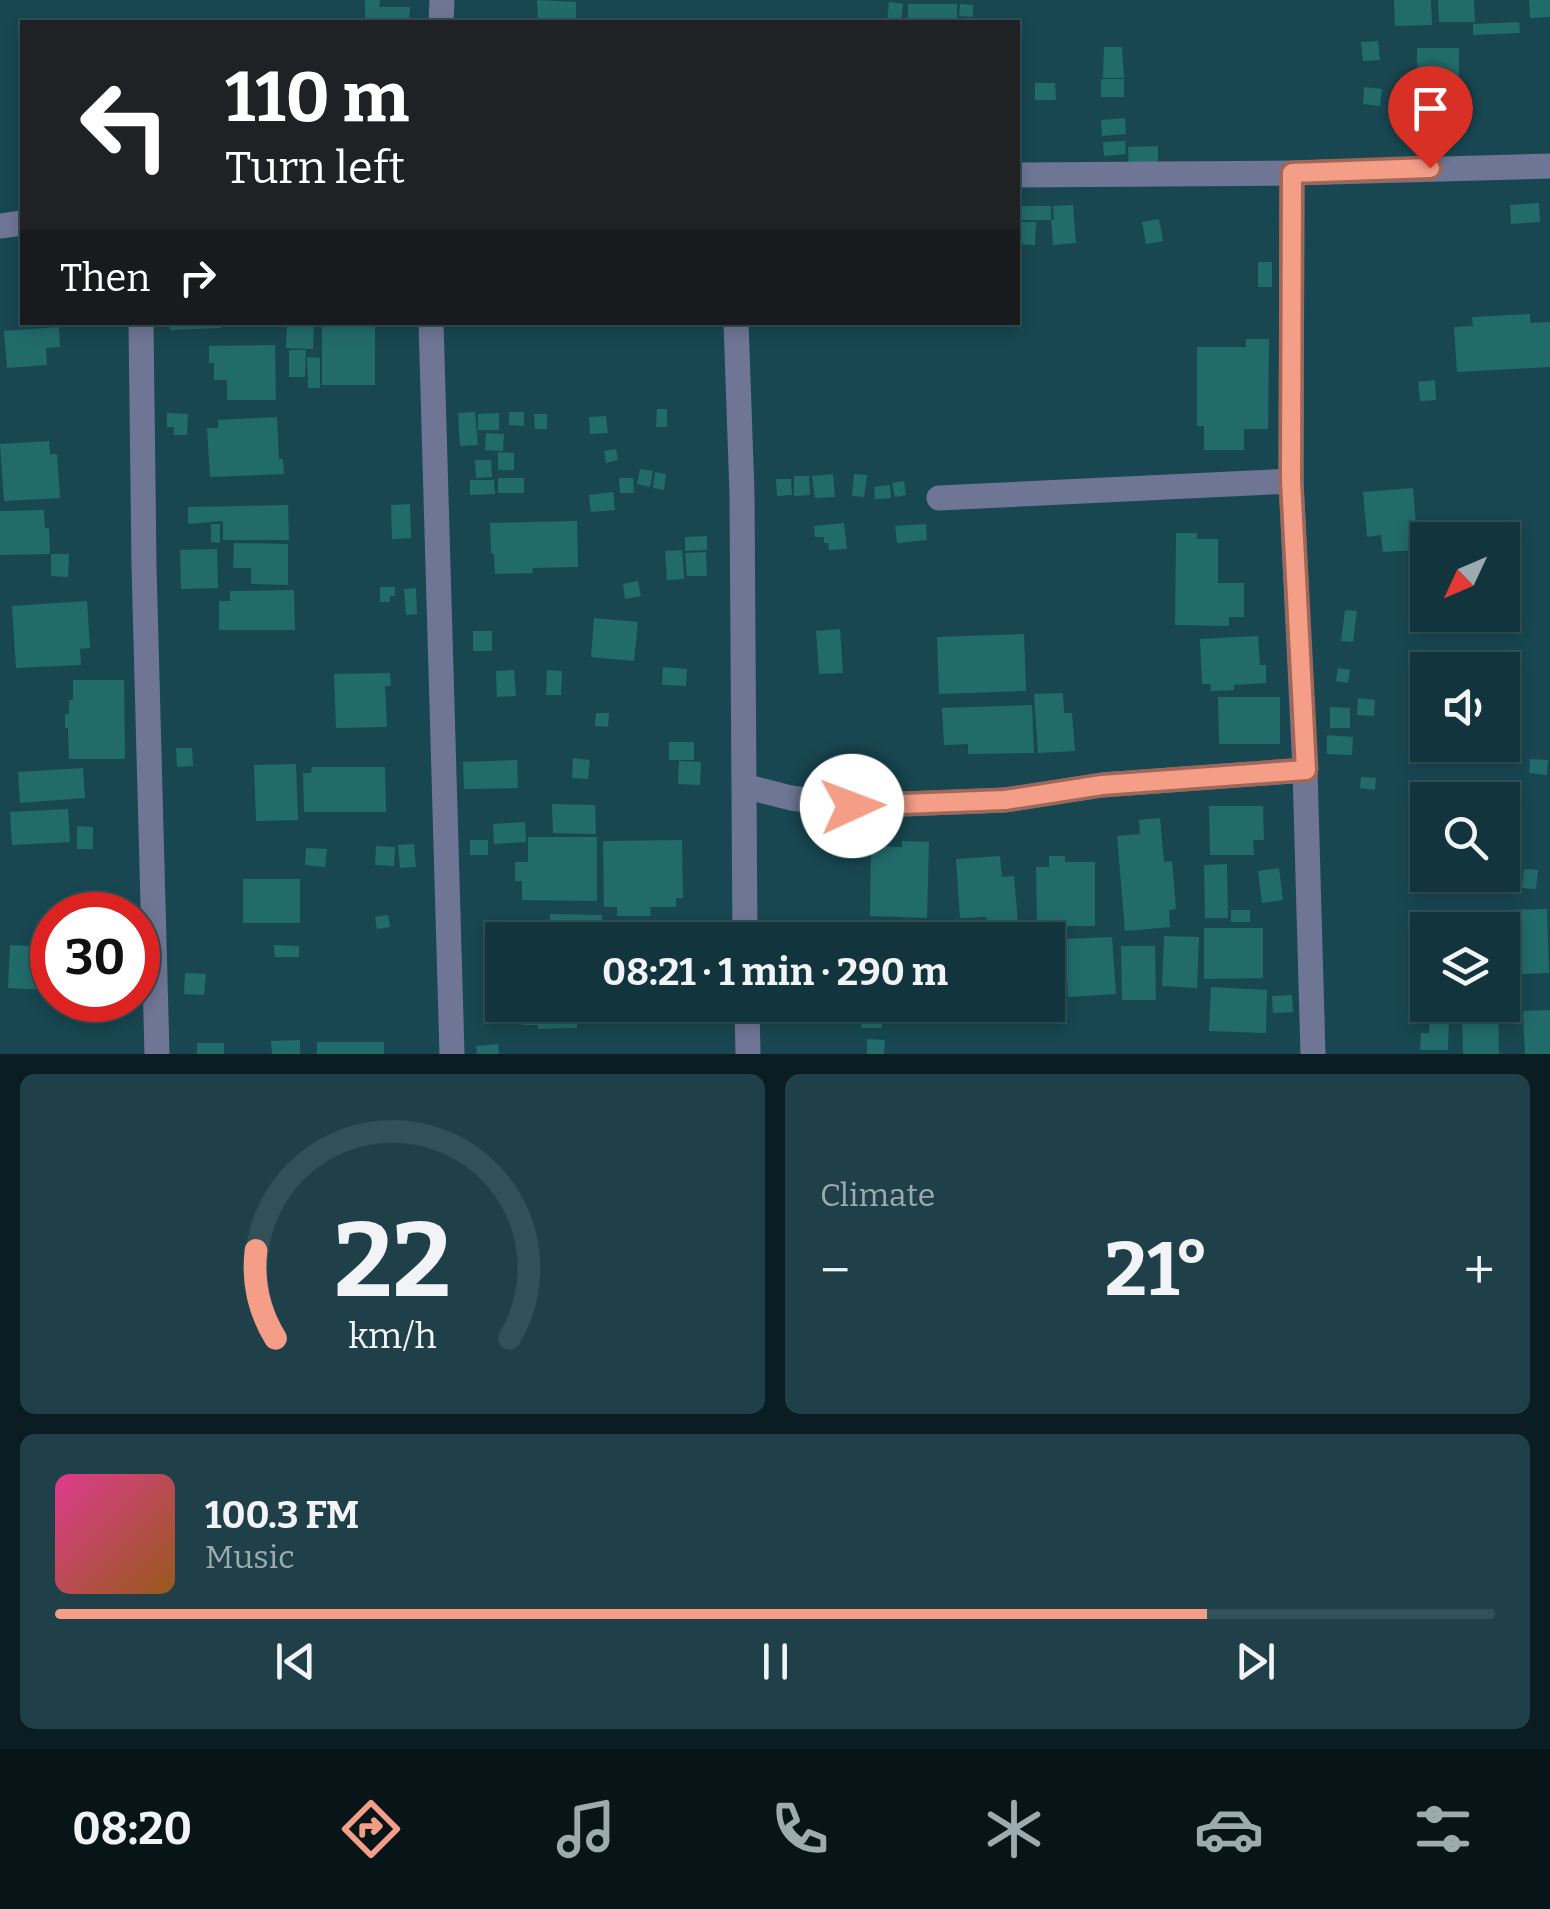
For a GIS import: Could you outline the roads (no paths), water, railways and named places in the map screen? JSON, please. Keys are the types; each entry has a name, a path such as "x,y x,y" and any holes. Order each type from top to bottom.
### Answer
{"street":[{"path":"1020,175 1550,166"},
{"path":"1292,173 1291,481 1306,770 1313,1054"},
{"path":"141,325 157,1054"},
{"path":"430,325 452,1054"},
{"path":"736,325 742,494 745,922"},
{"path":"938,498 1291,481"},
{"path":"744,786 791,798 852,806 1005,800 1102,785 1306,770"},
{"path":"747,1022 748,1054"}]}
